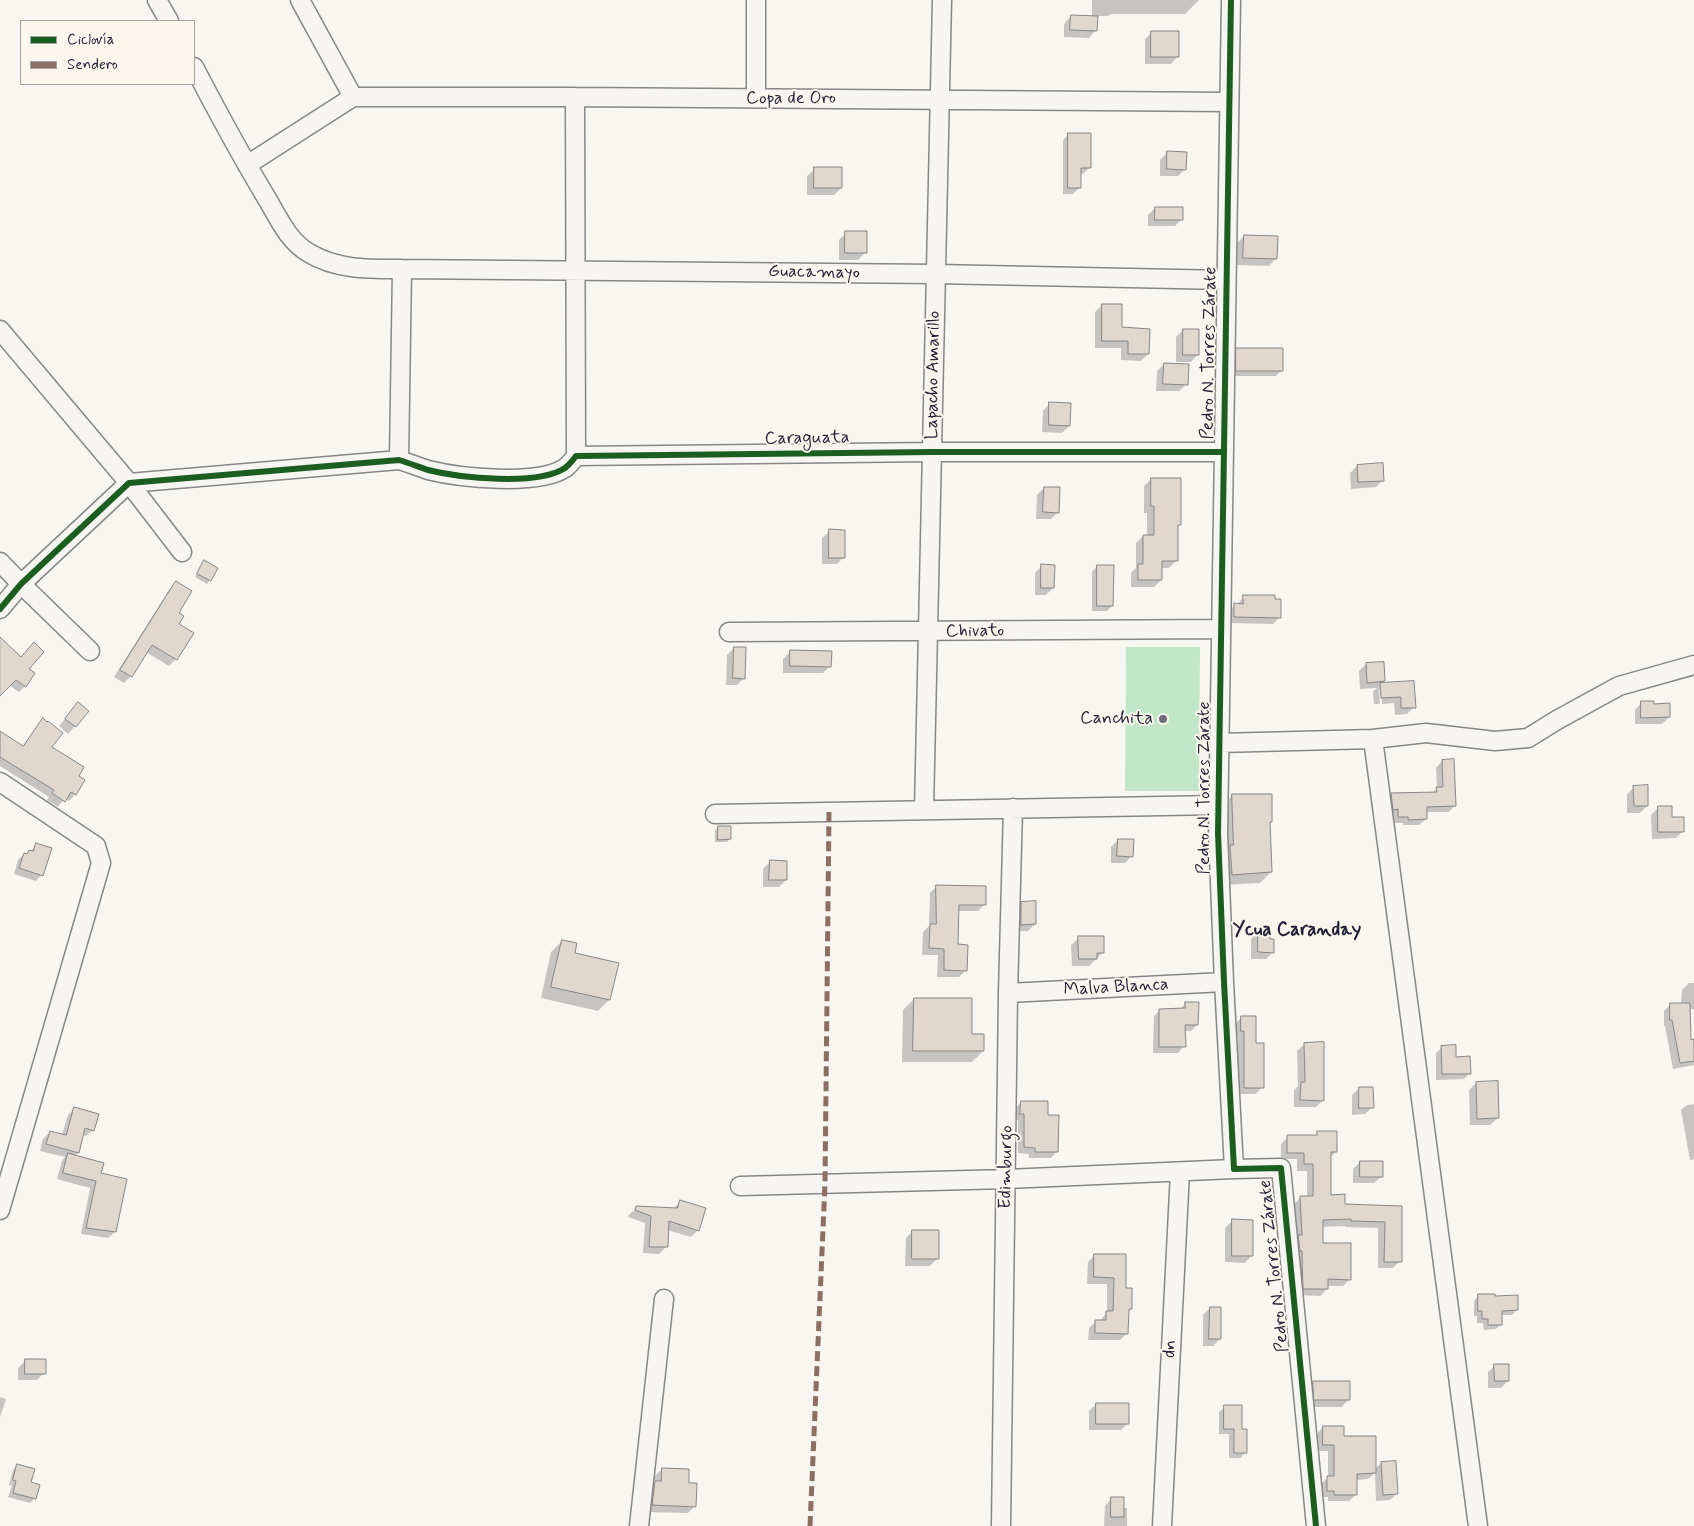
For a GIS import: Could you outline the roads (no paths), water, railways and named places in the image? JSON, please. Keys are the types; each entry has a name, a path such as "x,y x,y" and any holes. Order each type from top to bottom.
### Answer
{"street":[{"path":"157,0 168,20"},
{"path":"247,165 353,97 300,0"},
{"path":"756,0 756,98"},
{"name":"Lapacho Amarillo","path":"924,810 942,0"},
{"name":"Pedro N. Torres Zárate","path":"1231,0 1218,833 1234,1170 1281,1168 1316,1526"},
{"name":"Guacamayo","path":"195,69 247,165 292,239 308,253 328,262 352,267 936,274 1226,280"},
{"name":"Copa de Oro","path":"353,97 1229,102"},
{"path":"0,609 21,584 128,483 399,460 430,470 506,479 539,477 565,468 576,456 577,271 575,97"},
{"path":"399,460 402,269"},
{"path":"0,330 128,483 182,552"},
{"name":"Caraguata","path":"576,456 932,452 1224,452"},
{"path":"0,562 90,651"},
{"name":"Chivato","path":"729,632 1221,629"},
{"path":"1219,743 1372,739 1426,733 1495,741 1528,738 1619,686 1694,665"},
{"path":"1372,739 1478,1526"},
{"path":"0,782 96,846 101,863 0,1210"},
{"path":"715,814 1218,805"},
{"name":"Edimburgo","path":"1001,1526 1008,993 1013,808"},
{"name":"Malva Blanca","path":"1008,993 1224,982"},
{"path":"740,1186 1007,1179 1234,1170"},
{"name":"dn","path":"1162,1526 1180,1172"},
{"path":"639,1526 664,1299"}],"place":[{"name":"Canchita","path":"1163,719"}],"district":[{"name":"Ycua Caranday","path":"1297,931"}]}
